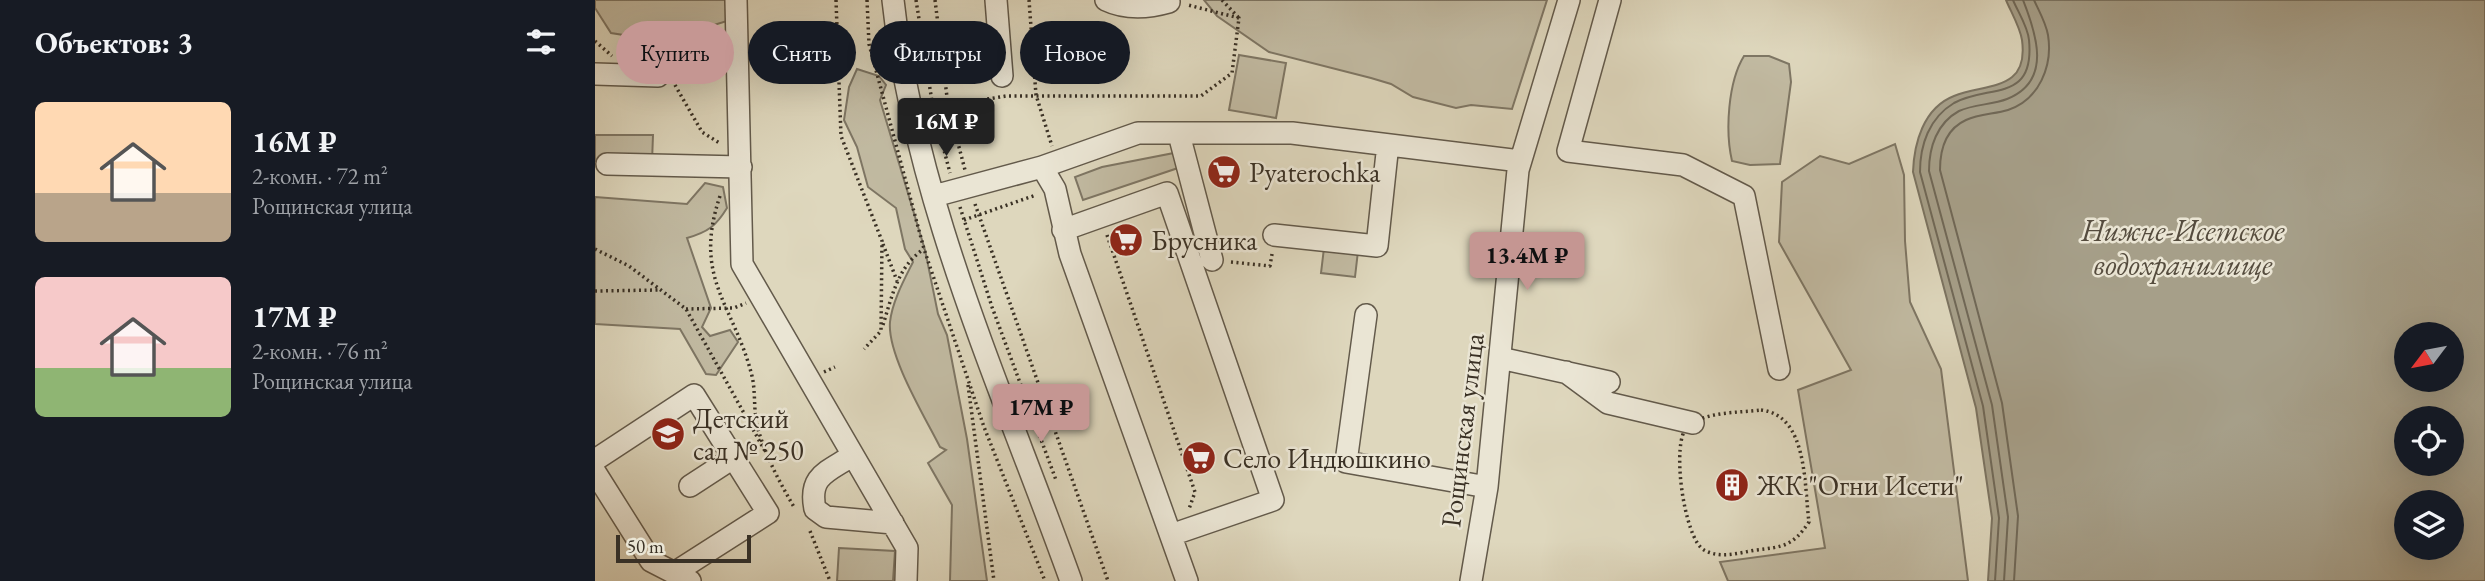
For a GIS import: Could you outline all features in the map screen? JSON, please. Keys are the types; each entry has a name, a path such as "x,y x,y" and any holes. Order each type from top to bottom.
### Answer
{"street":[{"path":"736,0 737,163 742,264 907,548 906,581"},
{"path":"893,0 897,40 934,196 973,321 1071,581"},
{"path":"996,0 998,21"},
{"path":"1106,0 1115,5 1147,8 1169,2"},
{"name":"Рощинская улица","path":"1471,581 1487,487 1520,161 1569,0"},
{"path":"1610,0 1568,151 1683,165 1744,195 1779,369"},
{"path":"595,74 616,75"},
{"path":"934,196 1049,165 1138,133 1291,133 1520,161"},
{"path":"1181,142 1212,260"},
{"path":"1274,235 1377,246 1387,153"},
{"path":"607,164 737,163"},
{"path":"1049,165 1062,230 1178,533 1187,581"},
{"path":"1062,230 1167,193 1273,500 1178,533"},
{"path":"1366,315 1346,462 1487,487"},
{"path":"1500,358 1609,382"},
{"path":"1566,372 1608,404 1693,423"},
{"path":"595,460 694,395 768,513 682,577 651,561 595,472"},
{"path":"853,455 818,479 811,492 815,509 826,517 893,523"},
{"path":"690,486 733,458"}],"path":[{"path":"836,0 841,136 897,281"},
{"path":"916,0 933,108 962,188 979,214 1108,581"},
{"path":"935,0 962,188 964,220 1057,483"},
{"path":"1030,0 1036,95 1049,165"},
{"path":"1222,0 1239,18"},
{"path":"1169,2 1239,18"},
{"path":"933,108 1036,95 1201,96 1232,72 1239,18"},
{"path":"674,84 702,132 737,163 713,217 710,256 724,308 752,376 758,427 771,462"},
{"path":"964,220 1055,189"},
{"path":"1084,222 1089,237 1106,232 1195,492 1178,533"},
{"path":"1212,260 1271,266 1274,235"},
{"path":"881,331 882,241"},
{"path":"595,249 629,266 686,309 801,517"},
{"path":"864,349 881,331 897,281 911,258 924,249"},
{"path":"595,291 661,290"},
{"path":"686,309 734,308 760,296"},
{"path":"823,373 835,367"},
{"path":"967,376 994,581"},
{"path":"1761,410 1771,411 1785,419 1797,434 1809,522 1798,539 1781,547 1718,555 1695,543 1689,531 1678,452 1681,435 1693,423 1709,417 1761,410"},
{"path":"808,528 816,539 830,581"}],"shaded area":[{"path":"595,0 730,0 727,21 616,21 616,34 611,33 595,8"},
{"path":"1204,0 1547,0 1512,109 1471,105 1456,108 1413,97 1391,84 1371,78 1269,52 1217,16"},
{"path":"1239,55 1286,63 1276,118 1229,110"},
{"path":"1744,56 1769,56 1789,64 1791,82 1780,164 1750,165 1732,161 1729,107 1734,79"},
{"path":"857,69 870,73 870,84 886,85 880,100 925,250 938,314 947,335 967,439 987,581 950,581 952,505 928,463 946,450 940,447 908,386 891,336 893,307 913,262 905,249 896,208 868,187 857,147 844,120 849,87 850,84 856,84"},
{"path":"595,135 653,135 652,162 595,161"},
{"path":"1895,144 1904,175 1905,241 1910,302 1941,369 1968,581 1728,581 1720,562 1825,548 1798,390 1851,370 1779,242 1782,182 1820,156 1849,164"},
{"path":"1174,153 1178,168 1083,200 1075,177 1102,167"},
{"path":"705,183 723,187 727,208 711,228 687,238 711,308 702,327 710,336 730,330 738,342 716,375 706,374 680,329 595,324 595,197 687,204"},
{"path":"1324,248 1358,251 1355,277 1321,273"},
{"path":"839,548 895,551 893,581 837,581"}],"water":[{"name":"Нижне-Исетское водохранилище","path":"2006,0 2485,0 2485,581 1988,581 1992,518 1976,408 1913,172 1918,139 1935,109 1954,96 2003,83 2019,69 2022,40"}],"place":[{"name":"Pyaterochka","path":"1224,172"},
{"name":"Брусника","path":"1126,240"},
{"name":"Детский сад № 250","path":"668,434"},
{"name":"Село Индюшкино","path":"1199,458"},
{"name":"ЖК \"Огни Исети\"","path":"1732,485"}]}
